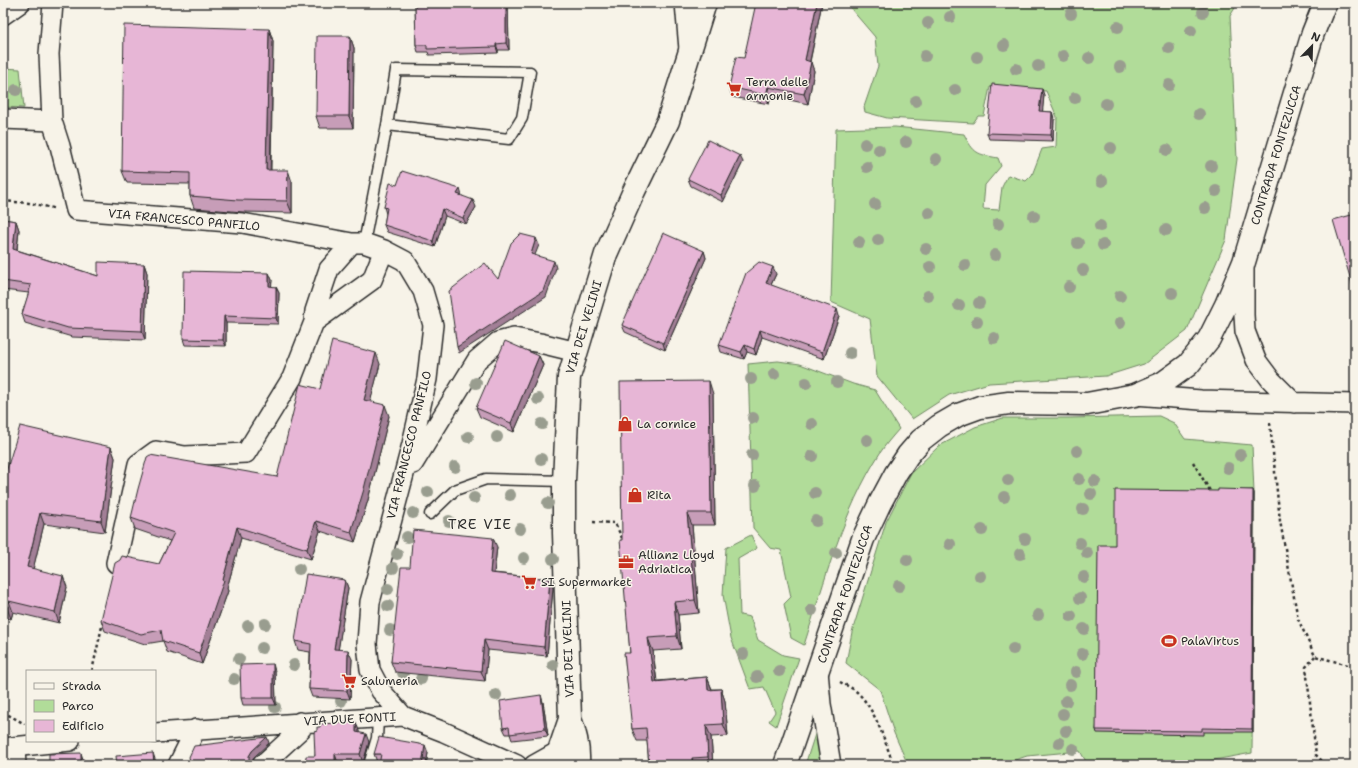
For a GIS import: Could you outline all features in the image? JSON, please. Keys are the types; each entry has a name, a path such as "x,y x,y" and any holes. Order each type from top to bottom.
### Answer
{"street":[{"path":"3,15 20,3"},
{"path":"53,3 49,54 52,121 60,146 76,210"},
{"path":"685,3 689,56"},
{"name":"VIA DEI VELINI","path":"578,765 576,735 570,719 564,541 564,481 569,377 606,254 634,191 668,121 705,3"},
{"name":"CONTRADA FONTEZUCCA","path":"785,765 863,539 896,472 921,440 939,426 958,415 980,407 1009,402 1086,404 1134,395 1163,383 1188,365 1209,338 1226,305 1244,262 1313,33 1325,3"},
{"path":"3,119 52,121"},
{"name":"VIA FRANCESCO PANFILO","path":"76,210 242,223 358,243 384,250 405,260 423,291 433,325 427,379 412,444 370,602 367,644 370,670 381,691 403,716"},
{"path":"116,562 138,464 156,451 185,456 246,453 292,378 314,322 315,311 329,269 358,243"},
{"path":"314,322 372,280 384,250"},
{"name":"CONTRADA FONTEZUCCA","path":"1244,262 1245,331 1256,360 1270,380 1294,403"},
{"path":"400,488 422,448 477,360 498,342 514,338 577,352"},
{"name":"CONTRADA FONTEZUCCA","path":"1134,395 1201,400 1355,404"},
{"path":"818,671 821,704 831,765"},
{"name":"VIA DUE FONTI","path":"156,733 300,722 378,719 403,716 444,732 518,765"},
{"name":"VIA DEI VELINI","path":"557,758 570,719"},
{"name":"VIA DUE FONTI","path":"262,765 301,729 300,722"},
{"path":"178,765 196,729"},
{"path":"11,754 65,742"},
{"path":"534,765 557,758"}],"lane":[{"path":"358,243 387,125 396,70 530,72 522,118 509,139 387,125"},
{"path":"430,514 455,490 486,479 564,481"},
{"path":"369,765 377,738 378,719"}],"path":[{"path":"3,201 76,210"},
{"path":"1268,402 1280,521 1298,619 1315,656 1355,667"},
{"path":"1193,462 1210,491 1210,498"},
{"path":"593,522 615,523 622,538"},
{"path":"92,670 104,620"},
{"path":"1315,656 1306,667 1316,755 1326,765"},
{"path":"818,671 858,692 878,725 894,765"},
{"path":"3,712 26,724"}],"green space":[{"path":"846,3 1238,3 1230,16 1237,159 1226,240 1187,331 1144,364 1106,376 989,383 949,395 912,419 877,376 870,319 831,302 836,129 895,127 964,134 971,146 977,152 998,158 1001,166 985,185 983,209 999,210 1002,187 1008,175 1026,181 1032,175 1042,149 1056,147 1057,117 1046,91 990,87 984,116 978,116 973,123 887,118 865,112 864,107 878,66 875,37"},
{"path":"3,68 20,69 24,108 3,107"},
{"path":"778,361 800,364 853,384 875,390 899,429 880,453 855,498 836,546 804,645 791,638 784,604 791,597 781,550 770,548 753,528 748,364"},
{"path":"1159,416 1174,423 1185,439 1252,445 1254,493 1252,753 1187,765 1088,765 1080,751 1027,756 1000,765 908,765 894,733 880,690 846,663 852,632 886,522 911,473 939,446 975,427 1003,418"},
{"path":"751,535 757,548 738,559 740,615 750,617 758,640 783,655 799,658 776,726 769,721 775,712 764,687 750,689 731,638 723,595 726,548"},
{"path":"817,728 821,765 805,765"}],"building":[{"path":"415,3 506,3 506,43 496,44 496,47 427,49 427,45 416,45"},
{"path":"756,3 778,3 786,5 787,3 817,3 805,60 811,62 804,94 768,87 766,95 729,87 736,57 744,58"},
{"path":"124,25 269,29 266,170 288,170 287,201 238,200 190,196 190,173 122,171"},
{"path":"317,36 350,36 349,116 316,116"},
{"path":"992,84 1042,89 1039,111 1052,112 1051,135 987,133"},
{"path":"708,140 740,156 721,195 688,179"},
{"path":"402,171 460,189 457,194 473,200 463,218 442,209 433,241 384,225 387,208 384,207 390,183 397,185"},
{"path":"1355,214 1355,294 1333,220"},
{"path":"3,219 16,221 13,249 98,276 98,262 144,264 142,331 68,328 22,314 31,285 3,281"},
{"path":"663,233 704,251 663,343 622,325"},
{"path":"520,234 536,238 531,254 554,261 543,291 457,347 449,291 485,263 498,279 511,243"},
{"path":"759,262 773,267 766,283 837,309 822,352 760,330 754,349 745,345 741,352 719,345 746,273"},
{"path":"184,271 269,273 269,286 276,287 276,318 224,316 223,340 183,339"},
{"path":"332,341 376,353 364,400 385,405 364,489 351,532 316,521 307,549 237,527 224,580 199,653 163,641 161,630 141,634 101,620 115,563 120,560 122,556 159,564 174,533 131,518 147,457 150,455 277,477 300,384 320,389"},
{"path":"505,341 539,356 511,423 476,408"},
{"path":"709,381 711,513 687,513 695,600 674,602 677,636 648,638 654,682 707,677 708,690 721,689 723,724 706,725 708,757 692,758 692,765 649,765 646,728 632,729 624,653 630,653 620,540 622,540 620,382"},
{"path":"20,426 111,447 101,521 40,513 27,567 63,576 55,612 9,601 7,608 3,607 3,482"},
{"name":"PalaVirtus","path":"1218,489 1253,490 1252,729 1202,728 1202,731 1096,730 1098,545 1115,545 1115,490 1218,491"},
{"path":"413,530 493,538 490,573 550,579 544,647 484,640 481,671 391,662 401,567 410,567"},
{"path":"306,574 345,580 334,649 348,650 347,691 309,689 311,644 295,641"},
{"path":"273,664 273,698 241,698 240,665"},
{"path":"541,695 545,729 510,734 509,727 503,728 500,701"},
{"path":"356,722 356,732 366,734 360,754 335,754 335,765 305,765 306,756 315,756 314,732 317,731 317,727 320,727 320,724"},
{"path":"267,737 252,751 249,756 249,762 245,765 191,765 189,757 194,746"},
{"path":"379,737 425,745 422,765 379,765 381,754 374,754"},
{"path":"81,753 81,765 49,765 49,754"},
{"path":"153,753 154,765 117,765 116,756"}],"place":[{"name":"Terra delle armonie","path":"734,89"},
{"name":"La cornice","path":"625,424"},
{"name":"Rita","path":"635,495"},
{"name":"Allianz Lloyd Adriatica","path":"626,562"},
{"name":"SI Supermarket","path":"529,582"},
{"name":"PalaVirtus","path":"1169,641"},
{"name":"Salumeria","path":"349,681"}],"district":[{"name":"TRE VIE","path":"480,524"}]}
